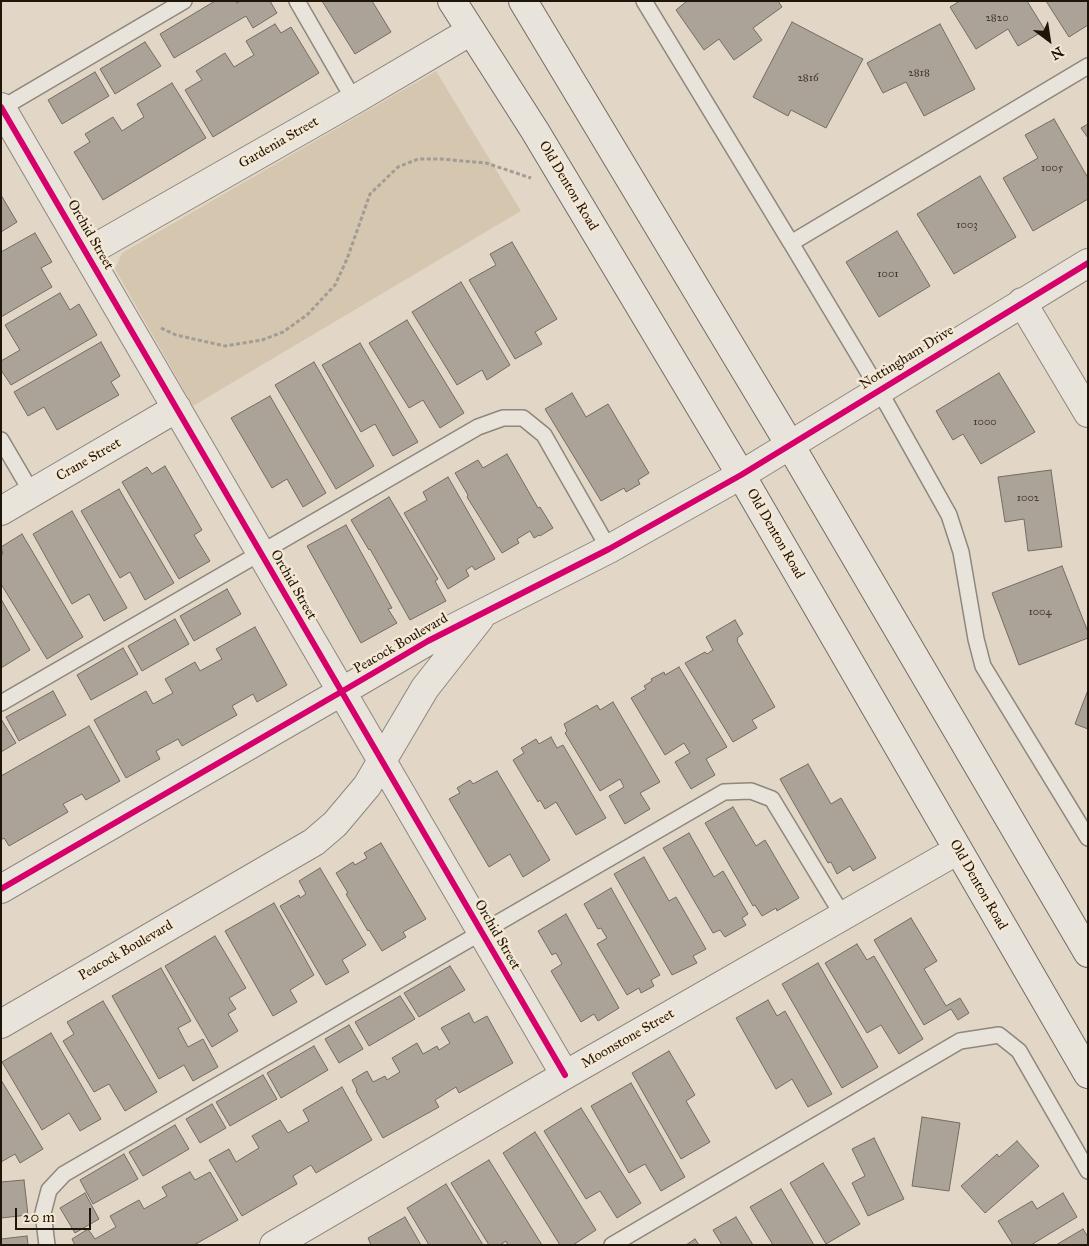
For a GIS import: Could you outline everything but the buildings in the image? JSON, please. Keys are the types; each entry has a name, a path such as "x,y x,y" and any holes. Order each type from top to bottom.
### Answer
{"street":[{"name":"Old Denton Road","path":"452,1 540,139 740,475 1087,1072"},
{"path":"523,1 790,445 1088,953"},
{"name":"Gardenia Street","path":"86,254 471,31"},
{"name":"Orchid Street","path":"2,107 565,1075"},
{"name":"Nottingham Drive","path":"740,475 1088,263"},
{"path":"1022,302 1088,413"},
{"name":"Crane Street","path":"1,511 177,408"},
{"name":"Peacock Boulevard","path":"1,889 428,641 609,549 740,475"},
{"name":"Peacock Boulevard","path":"1,1024 314,842 335,824 357,800 382,763 425,688 484,613"},
{"name":"Moonstone Street","path":"274,1245 565,1075 958,850"}],"lane":[{"path":"2,107 184,1"},
{"path":"297,1 354,100"},
{"path":"644,1 879,390 949,515 961,552 976,638 983,666 1088,838"},
{"path":"791,243 1088,66"},
{"path":"1,703 478,427 503,418 523,418 544,435 609,549"},
{"path":"1,440 32,493"},
{"path":"48,1245 43,1213 49,1190 64,1174 724,792 751,791 772,799 843,916"},
{"path":"612,1245 960,1041 999,1034 1019,1051 1088,1171"}],"path":[{"path":"158,326 176,335 225,346 262,340 283,332 307,315 335,285 347,259 370,194 398,167 418,159 486,163 532,178"}],"shaded area":[{"path":"436,71 521,211 193,406 115,269 122,253"}],"cycle path":[{"path":"1,107 565,1075"},
{"path":"1,889 428,641 609,549 741,475 1088,263"}]}
